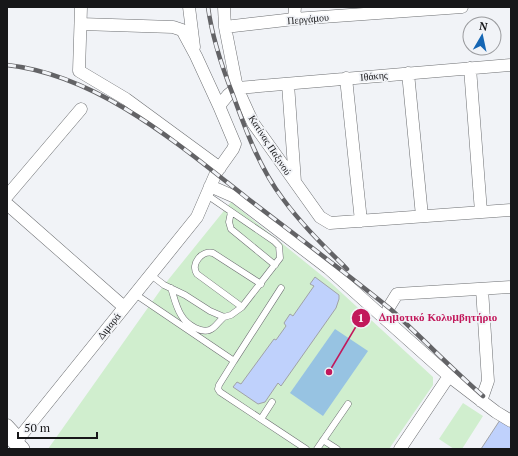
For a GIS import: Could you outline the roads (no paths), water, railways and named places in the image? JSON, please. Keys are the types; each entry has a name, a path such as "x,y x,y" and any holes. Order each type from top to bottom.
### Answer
{"street":[{"path":"81,7 79,71 126,99 220,168"},
{"path":"189,7 196,56"},
{"name":"Κατίνας Παξινού","path":"224,7 225,27 238,88 253,123 320,217 330,223 361,220"},
{"path":"294,20 295,7"},
{"name":"Περγάμου","path":"225,27 462,7"},
{"path":"81,24 173,27 182,30 196,56 219,106 228,95 238,88"},
{"name":"Ιθάκης","path":"238,88 511,65"},
{"path":"470,68 481,212"},
{"path":"408,73 422,216"},
{"path":"346,78 361,220 511,210"},
{"path":"288,84 295,182"},
{"name":"Διμαρά","path":"16,441 189,228 202,208 220,168 234,149 235,144 219,106"},
{"path":"7,196 81,109"},
{"path":"209,190 235,198 328,268 450,376 481,401 511,421"},
{"path":"7,204 124,307"},
{"path":"386,318 389,307 397,294 511,287"},
{"path":"481,401 488,381 482,289"},
{"path":"400,449 450,376"},
{"path":"7,425 16,441"}],"lane":[{"path":"171,288 181,316 186,322 200,330 206,331 212,329 224,317 231,315 242,307 280,258 279,246 274,241 231,212 209,190"},
{"path":"231,212 229,222 231,229 275,265"},
{"path":"242,307 197,274 195,271 195,264 203,254 206,252 213,253 261,284"},
{"path":"151,274 164,285 210,311 224,317"},
{"path":"282,288 234,361 218,389 220,392 306,449"},
{"path":"135,294 234,361"},
{"path":"261,419 272,402"},
{"path":"317,449 348,404"},
{"path":"323,440 337,449"}],"water":[{"path":"335,329 368,351 323,416 290,393"}],"railway":[{"path":"208,7 221,63 260,162 290,209 347,269"},
{"path":"7,65 41,71 73,82 104,97 164,134 388,307 483,396"}],"place":[{"name":"Δημοτικό Κολυμβητήριο","path":"329,372"}]}
